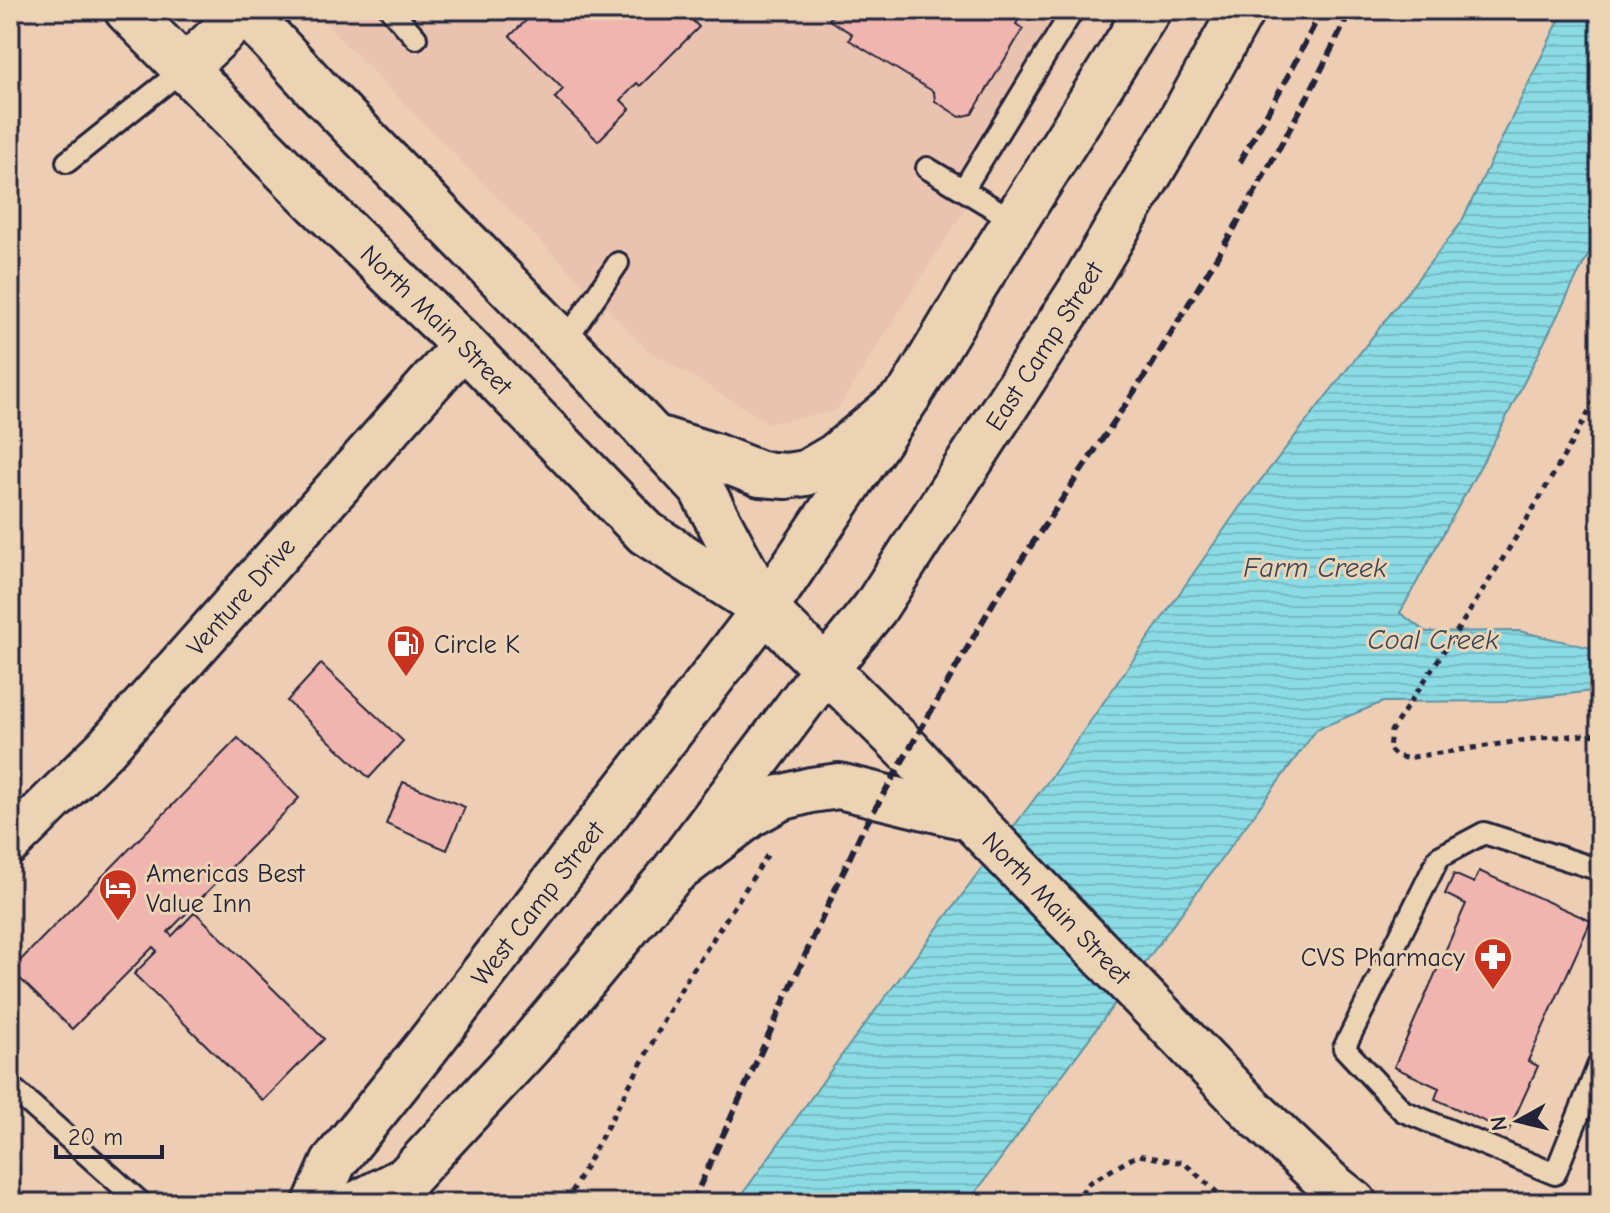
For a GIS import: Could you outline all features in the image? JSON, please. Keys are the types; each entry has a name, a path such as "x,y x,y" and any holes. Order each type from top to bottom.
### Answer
{"main road":[{"name":"North Main Street","path":"127,10 317,203 464,345 646,533 765,609 909,751 1251,1109 1354,1203"},
{"name":"North Main Street","path":"245,10 315,87 701,488 765,609"},
{"path":"185,68 245,10"},
{"path":"765,609 909,395 1148,10"},
{"name":"East Camp Street","path":"826,669 875,608 1079,293 1242,10"},
{"path":"655,438 760,474 786,476 806,473 835,456 909,395"},
{"name":"West Camp Street","path":"316,1203 334,1162 765,609"},
{"path":"359,1203 407,1178 530,1045 672,874 826,669"},
{"path":"672,874 751,814 780,798 811,790 839,786 970,818"}],"street":[{"name":"Venture Drive","path":"10,843 106,748 464,345"}],"lane":[{"path":"391,10 416,38"},
{"path":"963,190 1073,10"},
{"path":"67,162 185,68"},
{"path":"927,168 1015,221"},
{"path":"564,343 618,263"},
{"path":"1600,870 1484,833 1439,857 1344,1048 1403,1111 1555,1174 1594,1094 1600,1061"},
{"path":"10,1086 141,1203"}],"path":[{"path":"1600,390 1578,433 1466,620 1391,731 1389,749 1396,756 1406,758 1540,738 1600,734"},
{"path":"566,1203 684,984 768,856 774,842"},
{"path":"1073,1203 1089,1183 1138,1155 1184,1163 1229,1203"}],"shaded area":[{"path":"1092,10 836,411 769,423 648,350 314,12"}],"water":[{"name":"Farm Creek","path":"1564,10 1600,10 1600,231 1498,434 1400,613 1426,632 1519,631 1600,650 1600,690 1509,701 1383,702 1317,729 968,1203 736,1203 841,1056 1057,769 1239,508 1461,223"}],"building":[{"path":"537,10 682,10 699,27 640,86 637,83 621,100 630,109 598,141 555,98 563,89 510,36"},
{"path":"835,10 1024,10 1016,24 1023,29 972,114 960,117 935,101 934,92 849,40 852,34 829,20"},
{"path":"321,664 403,741 369,778 287,701"},
{"name":"Americas Best Value Inn","path":"238,738 299,798 168,932 172,936 195,912 324,1039 263,1101 134,974 157,951 153,947 72,1029 11,970"},
{"path":"403,782 465,807 447,850 386,824"},
{"name":"CVS Pharmacy","path":"1479,871 1591,921 1528,1061 1538,1066 1508,1132 1435,1099 1439,1088 1394,1067 1466,904 1445,894 1454,874 1474,883"}],"railway":[{"path":"1240,162 1322,10"},
{"path":"692,1203 860,835 996,598 1150,368 1238,222 1309,94 1351,10"}],"place":[{"name":"Circle K","path":"406,678"},
{"name":"Americas Best Value Inn","path":"118,922"},
{"name":"CVS Pharmacy","path":"1493,991"}],"water label":[{"name":"Coal Creek","path":"1433,639"}]}
